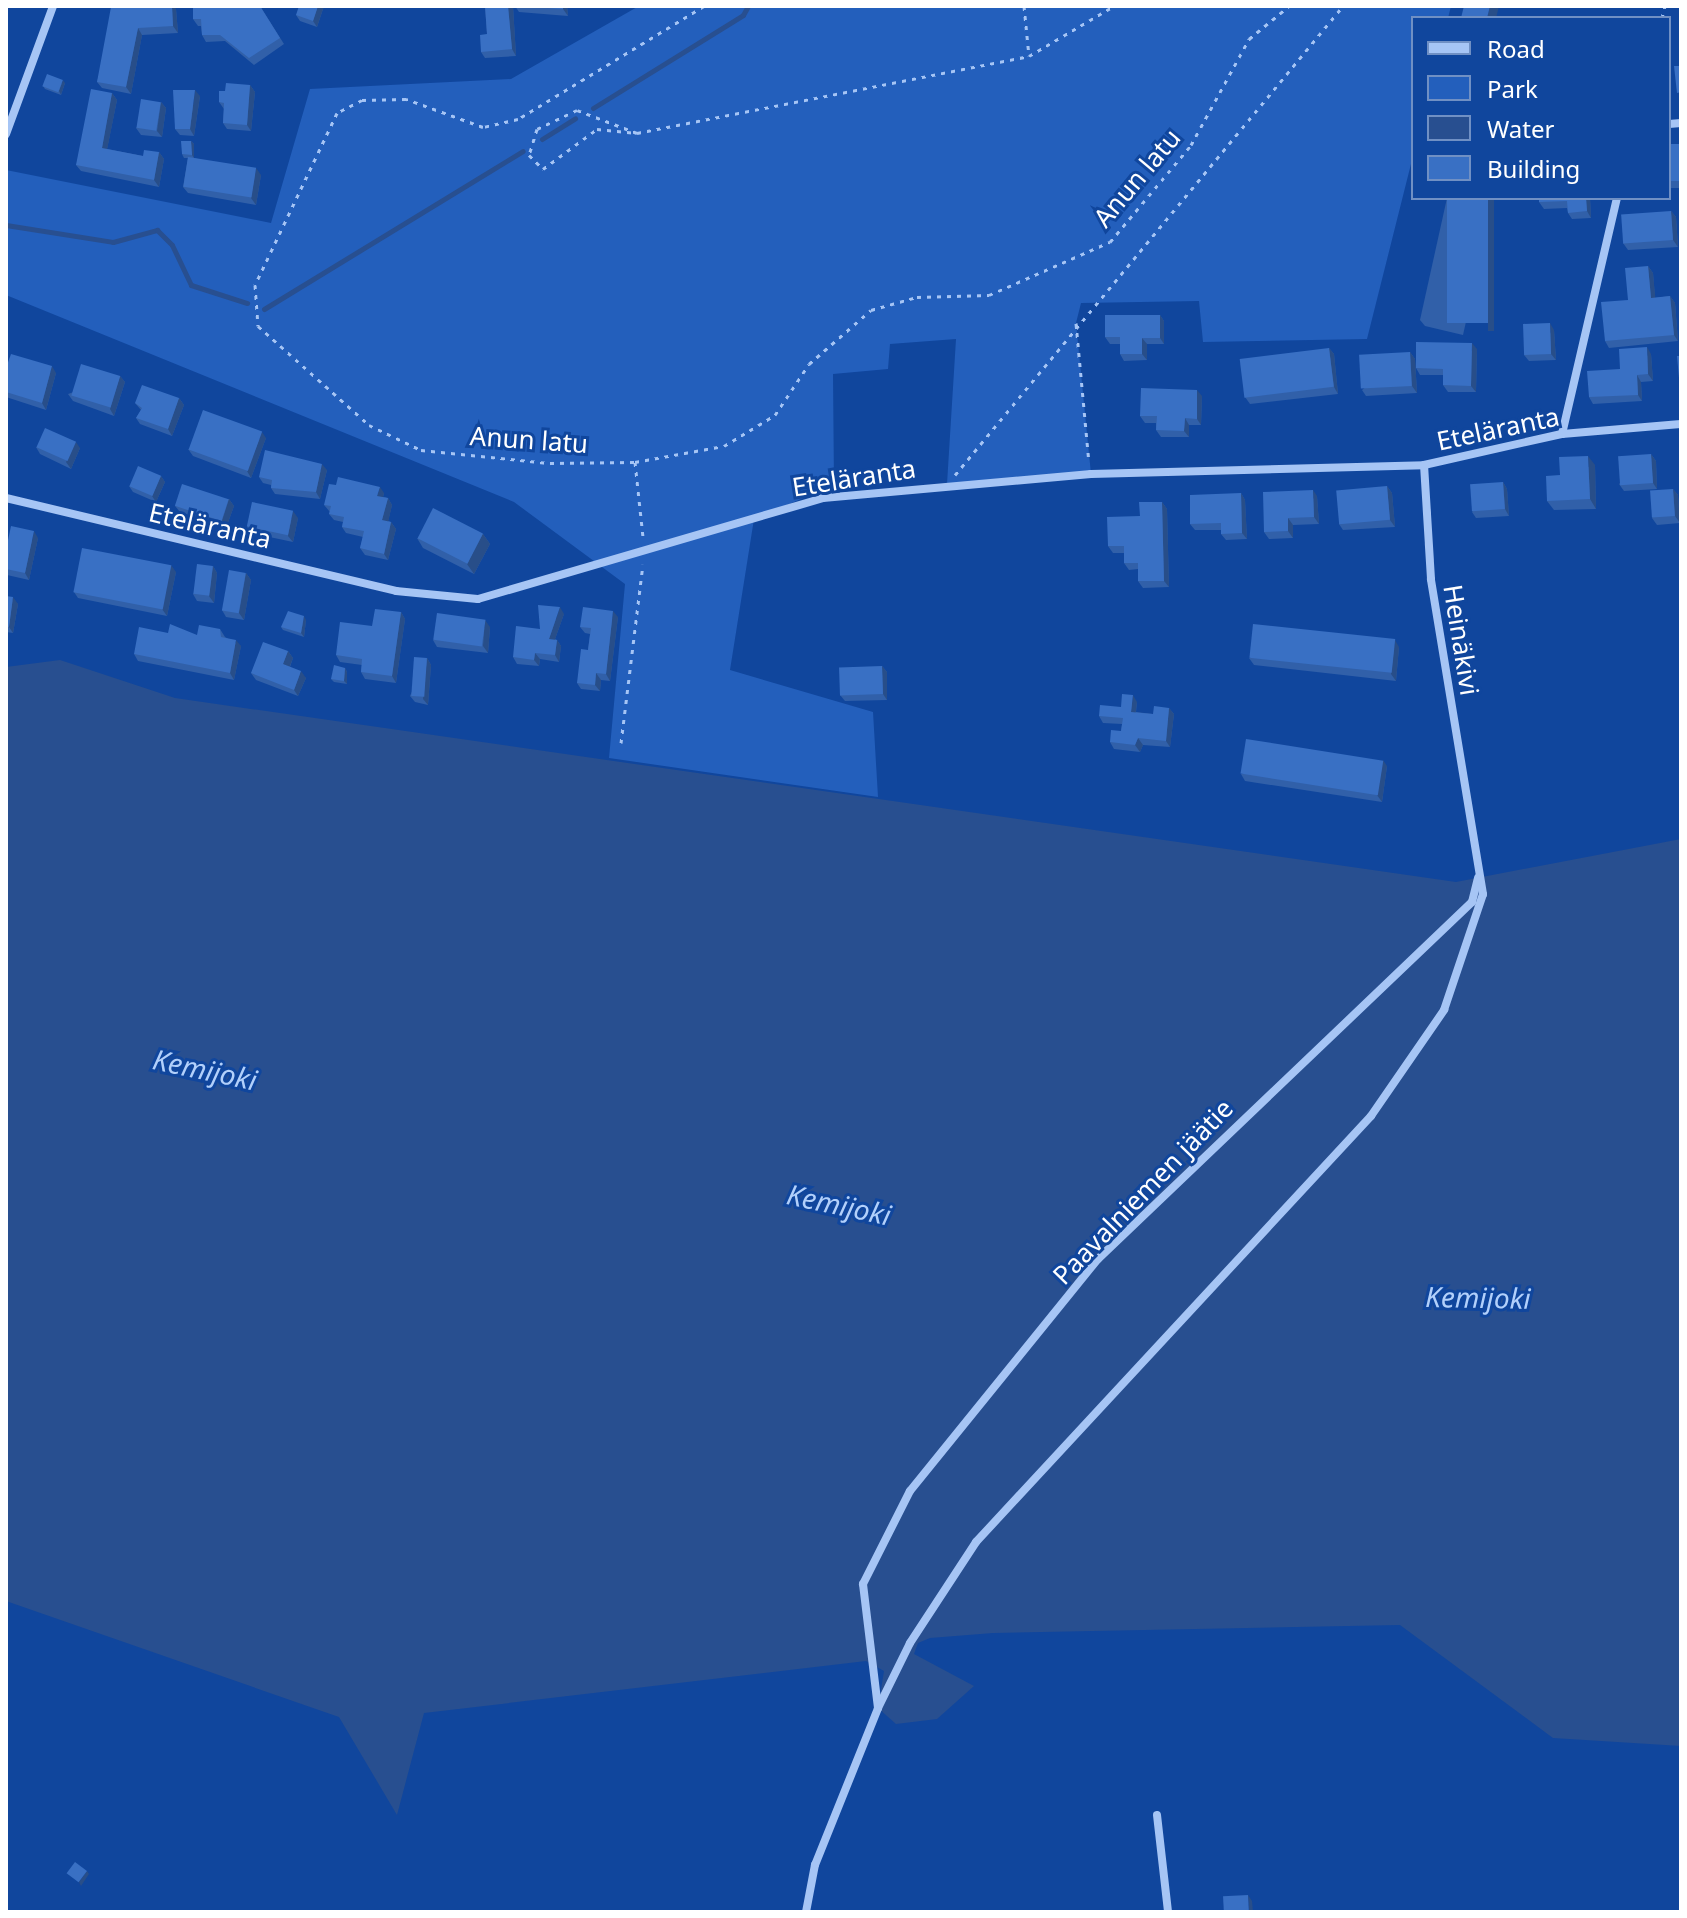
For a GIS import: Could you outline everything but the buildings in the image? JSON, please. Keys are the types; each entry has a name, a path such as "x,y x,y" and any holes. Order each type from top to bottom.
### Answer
{"street":[{"path":"6,134 53,6"},
{"path":"1562,434 1617,200"},
{"name":"Eteläranta","path":"6,498 396,591 478,599 823,498 947,484 1091,474 1424,465 1562,434 1681,424"},
{"name":"Heinäkivi","path":"1424,465 1431,579 1469,820"},
{"name":"Paavalniemen jäätie","path":"806,1912 815,1865 878,1708 910,1643 976,1542 1371,1116 1444,1010 1483,894 1469,820"},
{"name":"Paavalniemen jäätie","path":"878,1708 863,1584 910,1491 1098,1259 1472,902 1478,877"},
{"path":"1157,1815 1168,1912"}],"path":[{"name":"Anun latu","path":"704,6 518,119 483,127 406,99 362,100 337,113 255,285 258,326 369,425 421,450 550,463 635,462 724,446 751,434 775,415 809,364 871,310 917,297 989,295 1110,242 1191,145 1249,39 1289,6"},
{"path":"1024,6 1029,56"},
{"path":"637,133 577,110 537,129 529,155 543,169 597,129 637,133 1029,56 1114,6"},
{"path":"947,484 1076,323 1343,6"},
{"path":"1076,323 1091,474"},
{"path":"621,743 645,552 635,462"}],"green space":[{"path":"639,6 1451,6 1448,16 1411,16 1411,164 1367,339 1203,342 1199,301 1081,303 1076,323 1091,474 947,484 956,339 890,344 888,369 833,374 834,485 754,519 730,670 873,712 878,797 609,758 625,584 514,502 6,295 6,170 271,223 310,89 511,79"}],"water":[{"name":"Kemijoki","path":"60,660 175,698 1456,882 1681,839 1681,1746 1553,1738 1400,1625 993,1633 930,1638 918,1643 914,1654 974,1686 937,1719 896,1724 878,1708 884,1671 866,1661 424,1713 397,1815 339,1717 6,1601 6,667"}],"waterway":[{"path":"593,108 743,15 748,6"},
{"path":"542,139 575,118"},
{"path":"264,309 523,151"},
{"path":"6,225 113,242 157,230 172,245 191,285 247,303"}]}
